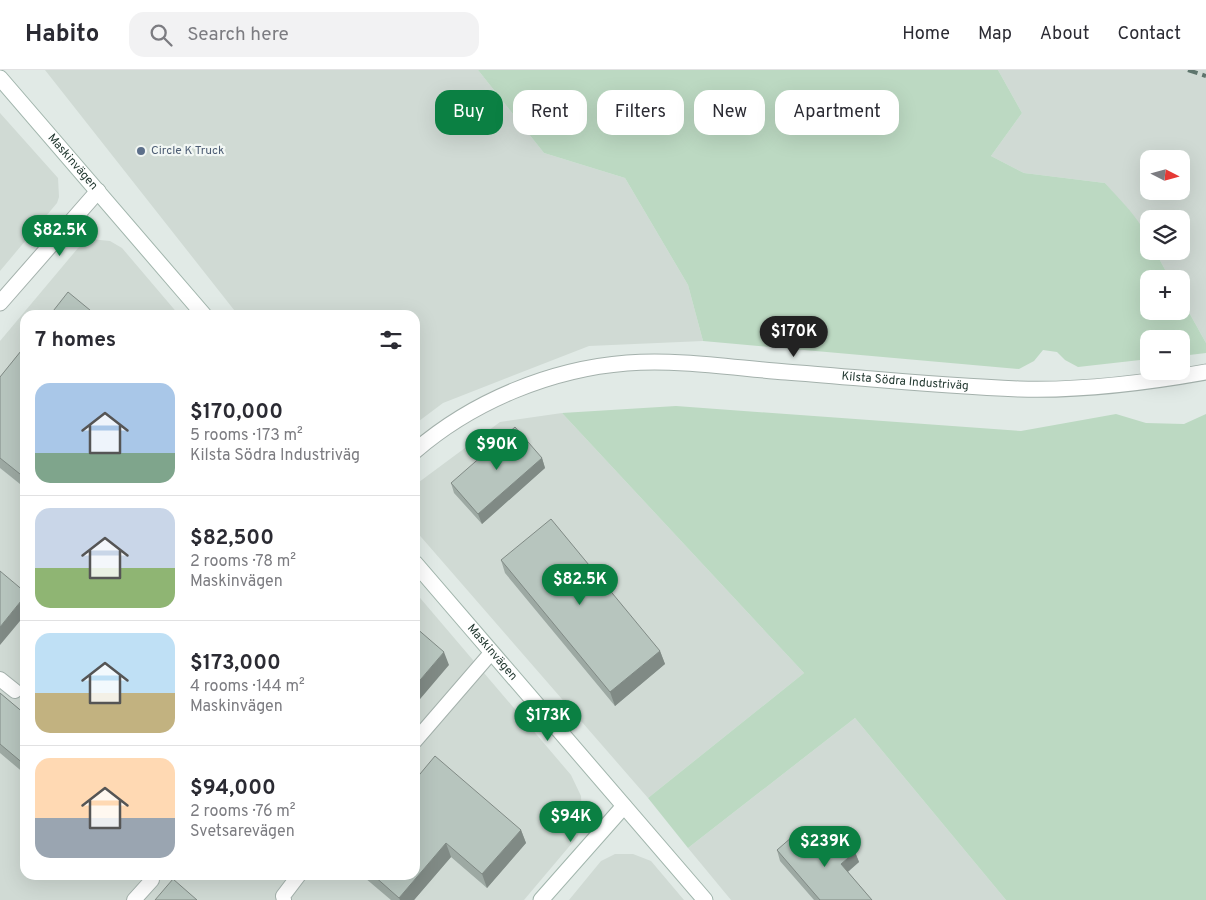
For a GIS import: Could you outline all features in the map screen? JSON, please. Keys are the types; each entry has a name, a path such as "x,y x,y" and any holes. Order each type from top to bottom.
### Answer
{"street":[{"name":"Maskinvägen","path":"0,78 200,310"},
{"path":"0,303 98,191"},
{"name":"Kilsta Södra Industriväg","path":"420,447 453,423 493,400 524,386 578,370 628,363 693,364 1021,389 1120,386 1206,372"},
{"name":"Maskinvägen","path":"420,569 705,900"},
{"path":"541,900 624,806"}],"lane":[{"path":"420,735 491,653"},
{"path":"0,679 15,691"},
{"path":"134,900 152,880"},
{"path":"284,900 283,896 295,880"}],"shaded area":[{"path":"45,70 478,70 494,90 435,90 435,135 503,135 503,101 513,114 513,135 530,135 544,153 625,178 688,285 703,341 589,346 443,403 420,420 420,310 234,310"},
{"path":"998,70 1206,70 1206,343 1190,314 1190,270 1165,270 1160,260 1190,260 1190,210 1140,210 1140,226 1105,183 1024,173 991,156 1022,113"},
{"path":"0,113 58,178 59,197 57,203 0,271"},
{"path":"90,239 110,241 122,248 175,310 26,310 78,248"},
{"path":"20,317 20,880 420,880 420,598 571,775 581,796 582,817 578,836 524,900 0,900 0,341"},
{"path":"562,413 804,673 648,798 420,536 420,481 500,422"},
{"path":"855,718 1006,900 731,900 688,848"},
{"path":"615,854 633,854 651,861 684,900 569,900 601,861"}],"green space":[{"path":"478,70 998,70 1022,113 991,156 1024,173 1105,183 1133,214 1140,225 1140,260 1160,260 1165,270 1140,270 1140,320 1190,320 1190,314 1206,343 1206,353 1190,355 1190,330 1140,330 1140,360 1078,367 1065,360 1057,352 1043,350 1034,361 1019,369 703,341 688,285 625,178 544,153 530,135 587,135 587,90 513,90 513,114 503,101 503,90 494,90"},
{"path":"676,406 1021,431 1116,414 1146,423 1184,424 1206,414 1206,900 1006,900 855,718 688,848 648,798 804,673 562,413"}],"building":[{"path":"68,292 90,310 54,310"},
{"path":"20,352 20,474 0,458 0,377"},
{"path":"515,427 542,458 478,514 451,483"},
{"path":"551,519 660,651 610,692 501,560"},
{"path":"0,571 20,588 20,602 0,627"},
{"path":"420,631 444,652 420,680"},
{"path":"0,693 20,710 20,761 0,744"},
{"path":"435,756 521,830 482,874 446,843 420,873 420,774"},
{"path":"835,828 855,852 841,864 872,900 820,900 777,850 792,837 806,853"},
{"path":"174,880 197,900 155,900"},
{"path":"379,880 414,880 399,898"}],"railway":[{"path":"1188,70 1206,76"}],"place":[{"name":"Circle K Truck","path":"141,151"}]}
